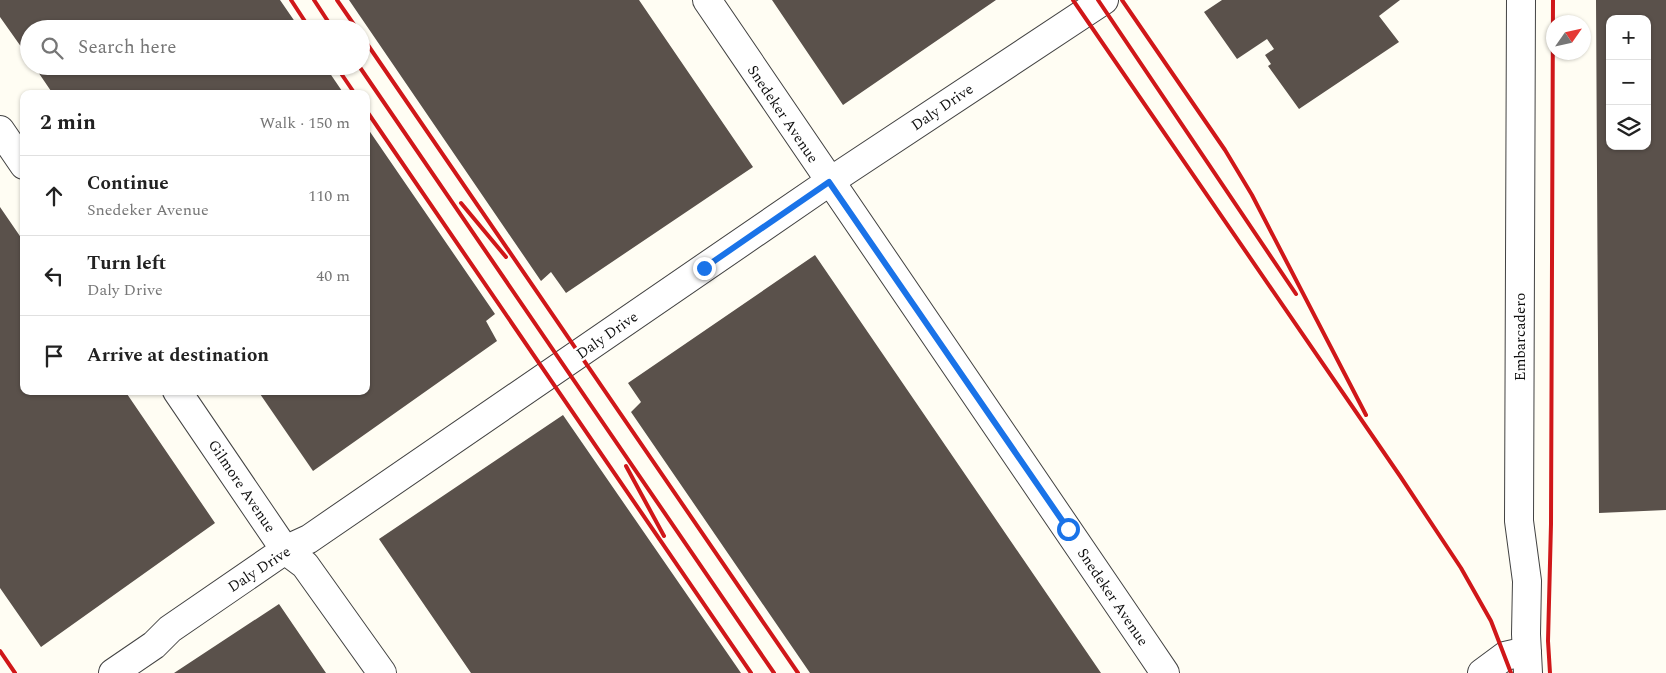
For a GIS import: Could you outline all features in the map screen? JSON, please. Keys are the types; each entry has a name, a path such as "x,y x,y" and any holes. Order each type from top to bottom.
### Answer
{"street":[{"name":"Snedeker Avenue","path":"707,0 829,182 1165,673"},
{"name":"Daly Drive","path":"114,673 154,644 170,629 285,550 309,540 829,182 1104,0"},
{"name":"Embarcadero","path":"1521,0 1519,520 1526,581 1527,662"},
{"path":"0,130 20,159"},
{"name":"Gilmore Avenue","path":"180,395 285,550 305,565 382,673"},
{"path":"1482,673 1505,656 1527,662"}],"building":[{"path":"0,0 280,0 294,20 20,20 20,45 0,17"},
{"path":"349,0 639,0 753,167 566,293 551,272 541,281 370,31 370,20 363,20"},
{"path":"772,0 996,0 843,105"},
{"path":"1222,0 1400,0 1379,16 1399,42 1299,109 1268,66 1271,64 1265,55 1274,49 1267,39 1237,59 1204,12"},
{"path":"1596,0 1666,0 1666,510 1599,513"},
{"path":"40,75 331,75 341,90 50,90"},
{"path":"370,132 495,314 486,321 497,341 313,471 261,395 370,395"},
{"path":"0,207 20,236 20,395 128,395 215,523 41,647 0,588"},
{"path":"815,255 1101,673 810,673 631,412 641,402 628,383"},
{"path":"563,415 741,673 471,673 379,539"},
{"path":"279,604 326,673 174,673"}],"railway":[{"path":"291,0 304,20"},
{"path":"314,0 327,20"},
{"path":"337,0 351,20"},
{"path":"1073,0 1400,476 1461,568 1491,621 1511,673"},
{"path":"1098,0 1296,294"},
{"path":"1122,0 1225,150 1252,195 1366,415"},
{"path":"1550,673 1548,641 1551,524 1553,0"},
{"path":"370,48 798,673"},
{"path":"342,75 352,90"},
{"path":"365,75 774,673"},
{"path":"370,116 751,673"},
{"path":"461,203 506,257"},
{"path":"626,466 664,536"},
{"path":"0,651 15,673"}],"route":[{"path":"704,268 829,182 1068,529"}]}
